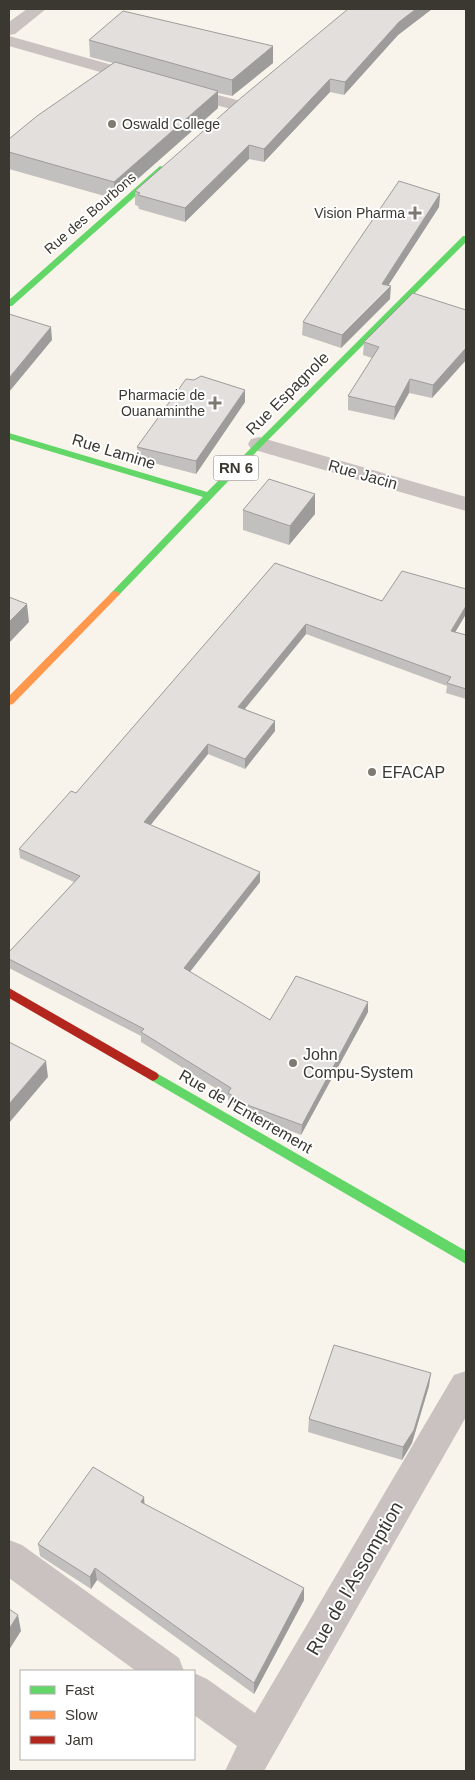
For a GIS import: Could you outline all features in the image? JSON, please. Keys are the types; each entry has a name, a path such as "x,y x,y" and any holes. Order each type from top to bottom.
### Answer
{"street":[{"path":"9,30 38,9"},
{"path":"9,40 235,105"},
{"name":"Rue des Bourbons","path":"9,304 169,163"},
{"name":"Rue Espagnole","path":"9,702 259,444 466,238"},
{"name":"Rue Lamine","path":"9,436 210,496"},
{"name":"Rue Jacin","path":"259,444 466,504"},
{"name":"Rue de l'Enterrement","path":"9,992 466,1258"},
{"name":"Rue de l'Assomption","path":"252,1755 466,1386"},
{"path":"9,1557 165,1670"},
{"path":"195,1693 252,1755"}],"building":[{"path":"348,9 416,9 399,22 345,82 330,79 264,149 249,145 185,208 138,195 140,193 135,191 242,97"},
{"path":"123,11 273,46 232,80 89,40"},
{"path":"115,62 218,91 114,182 9,152 9,139 37,116"},
{"path":"399,181 440,194 382,284 391,286 342,335 303,322"},
{"path":"413,293 466,310 466,348 433,385 410,379 395,407 348,396 379,347 364,342"},
{"path":"9,314 51,327 9,378"},
{"path":"201,376 245,390 196,461 137,447 186,379 194,380"},
{"path":"269,479 315,494 290,526 243,510"},
{"path":"275,563 382,601 402,571 466,589 466,606 451,631 466,635 466,689 447,683 451,677 306,624 238,707 275,721 245,759 208,744 144,822 260,872 184,968 270,1020 296,976 368,1002 302,1125 250,1106 228,1093 231,1088 141,1032 144,1029 9,959 9,952 80,876 19,849 71,791 76,793"},
{"path":"9,597 27,604 9,622"},
{"path":"9,1042 46,1061 9,1104"},
{"path":"334,1345 431,1373 414,1430 403,1447 309,1419"},
{"path":"93,1467 144,1497 141,1502 304,1588 254,1683 95,1568 90,1577 38,1544"},
{"path":"9,1609 18,1615 9,1629"}],"traffic: fast":[{"path":"9,304 163,168"},
{"path":"115,594 259,444 466,238"},
{"path":"9,436 210,496"},
{"path":"153,1076 466,1258"}],"traffic: slow":[{"path":"9,702 115,594"}],"traffic: jam":[{"path":"9,992 153,1076"}],"place":[{"name":"Oswald College","path":"112,124"},
{"name":"Vision Pharma","path":"415,213"},
{"name":"Pharmacie de Ouanaminthe","path":"215,403"},
{"name":"EFACAP","path":"372,772"},
{"name":"John Compu-System","path":"293,1063"}]}
